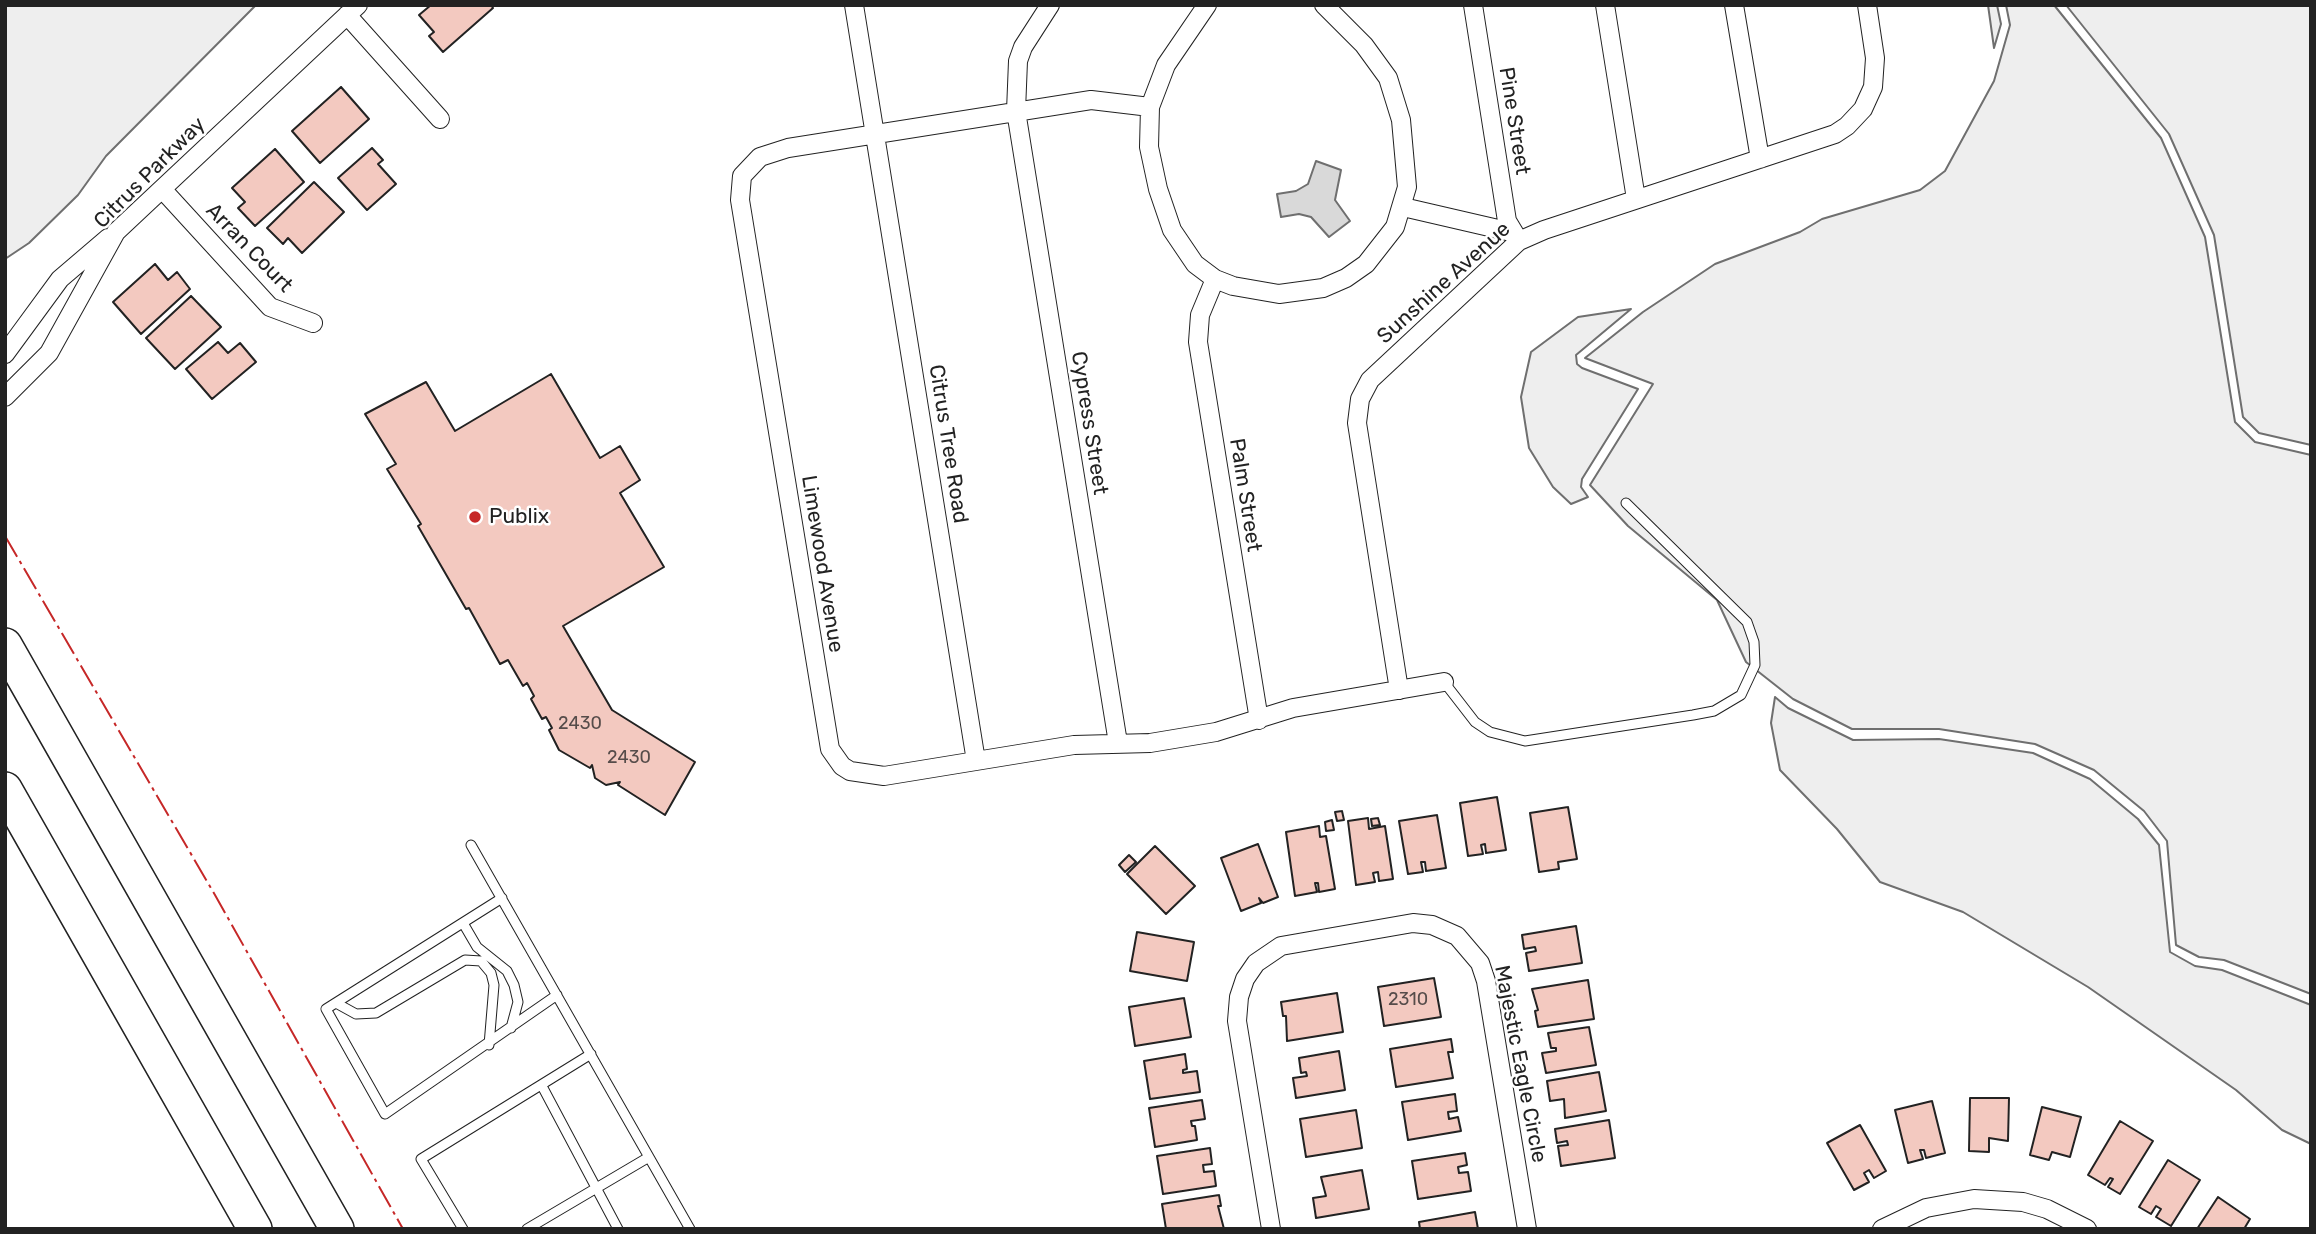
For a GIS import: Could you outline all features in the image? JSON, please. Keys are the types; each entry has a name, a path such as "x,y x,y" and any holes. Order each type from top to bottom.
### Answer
{"highway":[{"path":"5,645 337,1229"},
{"path":"5,789 255,1229"}],"street":[{"name":"Citrus Tree Road","path":"855,5 976,761"},
{"name":"Cypress Street","path":"1050,5 1023,47 1018,61 1016,111 1118,743"},
{"path":"1207,5 1166,65 1150,107 1149,147 1164,210 1182,247 1195,264 1215,279 1253,292 1301,293 1324,288 1346,278 1366,264 1382,246 1404,206 1407,187 1405,142 1388,78 1364,45 1324,5"},
{"name":"Pine Street","path":"1473,5 1505,211 1515,236"},
{"path":"1605,5 1636,199"},
{"path":"1734,5 1760,159"},
{"name":"Sunshine Avenue","path":"1399,690 1359,438 1360,399 1370,380 1515,236 1835,134 1863,109 1873,87 1875,73 1867,5"},
{"path":"353,10 440,119"},
{"name":"Citrus Parkway","path":"5,397 36,369 59,337 116,232 353,10"},
{"name":"Limewood Avenue","path":"1150,107 1091,100 788,148 760,157 742,176 742,214 830,749 842,766 871,776 1074,745 1150,743 1216,732 1293,708 1444,682"},
{"name":"Arran Court","path":"162,189 270,307 313,323"},
{"path":"1404,206 1515,236"},
{"path":"5,354 75,263 116,232"},
{"name":"Palm Street","path":"1215,279 1200,315 1198,342 1259,720"},
{"path":"31,320 59,337"},
{"name":"Majestic Eagle Circle","path":"1271,1229 1237,1021 1239,997 1245,979 1256,963 1281,946 1413,923 1432,925 1457,936 1480,963 1486,981 1527,1229"},
{"path":"1882,1229 1926,1208 1974,1199 2023,1202 2047,1209 2087,1229"}],"lane":[{"path":"1444,682 1475,722 1497,735 1525,741 1714,711 1741,695 1755,665 1754,642 1747,622 1626,503"},
{"path":"471,845 690,1229"},
{"path":"502,898 326,1009 385,1114 489,1045 557,995"},
{"path":"463,923 477,947 508,971 518,1002 511,1028"},
{"path":"336,1003 356,1014 376,1013 466,960 481,961 491,973 494,985 489,1045"},
{"path":"463,1229 421,1159 591,1054"},
{"path":"542,1086 618,1229"},
{"path":"527,1229 649,1157"}],"shaded area":[{"path":"5,5 256,5 106,156 78,195 29,243 5,259"},
{"path":"1988,5 1997,5 2001,24 1994,48"},
{"path":"2006,5 2054,5 2161,138 2205,237 2235,422 2255,442 2311,455 2311,994 2224,960 2199,957 2176,945 2167,841 2144,811 2094,770 2035,744 1939,729 1852,729 1793,699 1746,662 1717,600 1628,526 1590,485 1653,384 1585,358 1643,312 1715,264 1800,232 1822,219 1920,190 1945,171 1994,81 2010,25"},
{"path":"2066,5 2311,5 2311,445 2259,433 2243,417 2214,235 2169,134"},
{"path":"1316,161 1341,170 1335,200 1350,221 1329,237 1311,217 1299,214 1281,217 1277,194 1296,191 1308,184"},
{"path":"1631,309 1576,355 1577,364 1582,368 1638,389 1582,479 1581,487 1588,497 1571,504 1553,487 1529,448 1521,397 1531,352 1578,317"},
{"path":"1775,697 1788,708 1853,740 1939,739 2033,753 2090,779 2138,819 2159,845 2170,952 2195,966 2222,970 2311,1005 2311,1144 2282,1130 2236,1090 2088,987 1963,912 1880,882 1837,829 1780,770 1771,723"}],"building":[{"path":"431,5 491,5 493,8 443,52 429,36 434,32 419,15"},
{"path":"341,87 369,119 320,163 292,131"},
{"path":"372,148 383,160 378,164 396,184 367,210 338,178"},
{"path":"275,149 304,182 255,226 238,208 245,202 232,188"},
{"path":"314,182 344,212 302,253 288,238 283,244 267,228"},
{"path":"155,264 168,280 177,272 190,289 141,334 113,302"},
{"path":"191,296 221,327 175,369 146,338"},
{"path":"218,342 228,353 240,343 256,362 212,399 186,369"},
{"path":"551,374 600,458 620,446 640,480 620,493 664,567 563,626 612,710 695,762 665,815 618,785 620,782 606,785 595,778 592,765 590,768 559,750 546,717 542,719 531,699 534,696 527,683 523,686 508,660 500,664 418,526 421,524 387,469 396,464 365,414 426,382 455,431"},
{"path":"1497,797 1506,850 1486,853 1485,844 1481,845 1483,854 1468,856 1460,803"},
{"path":"1568,807 1577,859 1558,862 1559,869 1539,872 1530,813"},
{"path":"1342,811 1344,820 1337,821 1335,812"},
{"path":"1437,815 1446,868 1426,871 1425,862 1421,862 1423,872 1408,874 1399,821"},
{"path":"1368,818 1369,829 1385,826 1393,879 1379,881 1378,872 1373,873 1375,882 1356,885 1348,821"},
{"path":"1378,818 1380,825 1372,826 1371,819"},
{"path":"1332,820 1334,830 1326,831 1325,822"},
{"path":"1319,826 1320,837 1326,836 1335,889 1319,892 1318,883 1315,883 1317,892 1295,896 1286,832"},
{"path":"1258,844 1278,897 1263,903 1259,898 1261,903 1241,911 1221,858"},
{"path":"1155,846 1195,886 1166,914 1127,874"},
{"path":"1129,855 1136,862 1125,872 1119,865"},
{"path":"1576,926 1582,963 1529,971 1526,953 1536,951 1535,947 1524,949 1522,935"},
{"path":"1137,932 1194,942 1187,981 1130,971"},
{"path":"1434,978 1441,1017 1384,1026 1378,987"},
{"path":"1588,980 1594,1019 1538,1027 1535,1011 1538,1010 1532,989"},
{"path":"1337,993 1343,1032 1287,1041 1286,1016 1283,1016 1281,1002"},
{"path":"1184,998 1191,1037 1135,1046 1129,1007"},
{"path":"1589,1027 1596,1065 1546,1073 1542,1053 1556,1051 1556,1048 1551,1048 1548,1033"},
{"path":"1451,1039 1453,1052 1448,1052 1453,1078 1396,1087 1390,1049"},
{"path":"1339,1051 1345,1090 1296,1098 1293,1078 1307,1076 1306,1072 1301,1073 1299,1058"},
{"path":"1185,1054 1187,1069 1183,1070 1183,1073 1197,1071 1200,1092 1150,1099 1144,1061"},
{"path":"1599,1072 1606,1111 1565,1118 1564,1099 1550,1101 1547,1081"},
{"path":"1455,1094 1457,1111 1448,1112 1449,1119 1458,1117 1461,1131 1408,1140 1402,1102"},
{"path":"1970,1098 2009,1098 2008,1141 1989,1138 1989,1152 1969,1151"},
{"path":"1202,1100 1205,1119 1191,1121 1192,1126 1195,1126 1197,1140 1155,1147 1149,1108"},
{"path":"1932,1101 1945,1153 1926,1158 1924,1150 1920,1150 1923,1159 1908,1163 1895,1110"},
{"path":"2042,1107 2081,1117 2070,1157 2052,1152 2049,1160 2030,1155"},
{"path":"1356,1110 1362,1148 1306,1157 1300,1119"},
{"path":"1609,1120 1615,1158 1561,1166 1558,1146 1568,1145 1567,1141 1557,1143 1555,1129"},
{"path":"2120,1121 2153,1141 2120,1194 2108,1187 2113,1179 2110,1178 2105,1185 2088,1175"},
{"path":"1860,1125 1886,1171 1874,1178 1869,1170 1864,1173 1869,1182 1854,1190 1827,1143"},
{"path":"1210,1148 1212,1164 1203,1165 1204,1172 1214,1171 1216,1186 1163,1194 1157,1156"},
{"path":"1465,1153 1467,1165 1458,1167 1459,1173 1468,1172 1471,1191 1418,1199 1412,1161"},
{"path":"2168,1160 2200,1180 2171,1226 2156,1217 2161,1209 2156,1206 2151,1214 2139,1207"},
{"path":"1362,1170 1369,1209 1316,1218 1313,1198 1326,1196 1321,1177"},
{"path":"1219,1195 1221,1206 1218,1206 1224,1229 1166,1229 1162,1204"},
{"path":"2218,1197 2250,1219 2244,1229 2197,1229"},
{"path":"1475,1212 1478,1229 1420,1229 1419,1222"}],"power":[{"path":"5,536 215,895 403,1229"}],"place":[{"name":"Publix","path":"475,517"}]}
